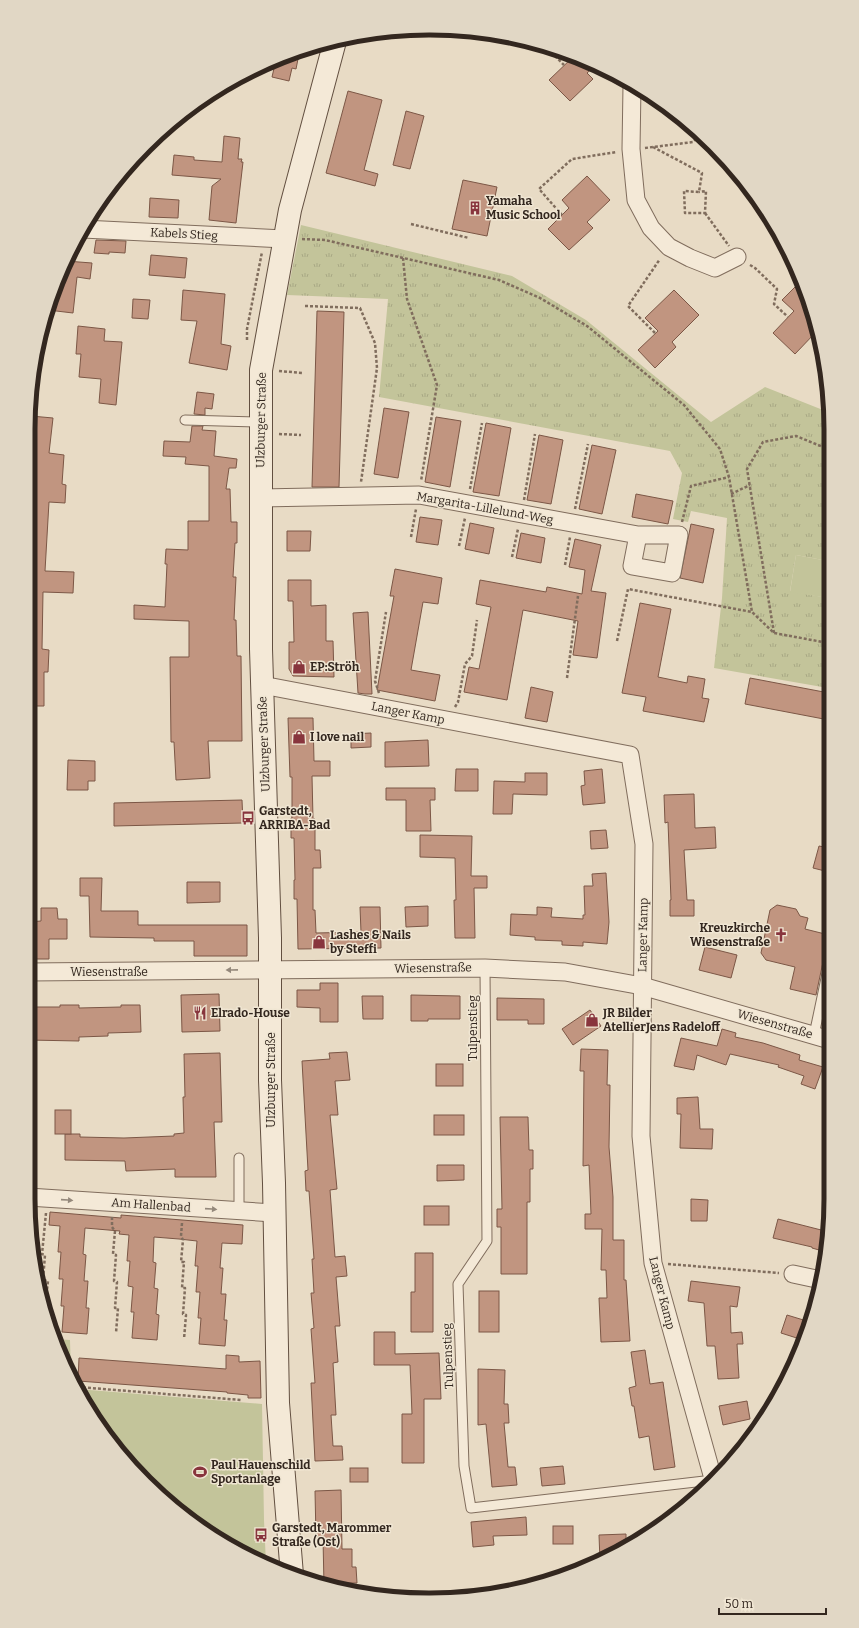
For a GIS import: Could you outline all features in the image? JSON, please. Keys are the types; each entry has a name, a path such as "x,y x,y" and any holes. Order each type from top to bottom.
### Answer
{"main road":[{"name":"Ulzburger Straße","path":"291,1568 278,1403 270,1087 270,970 262,685 260,498 261,370 333,47"}],"street":[{"path":"632,91 631,149 636,200 651,228 668,247 715,268 737,257"},
{"name":"Kabels Stieg","path":"90,229 290,239"},
{"name":"Margarita-Lillelund-Weg","path":"260,498 419,495 638,535 679,535"},
{"path":"638,535 632,566 672,573 679,535"},
{"name":"Langer Kamp","path":"262,685 630,754 644,844 641,1136 653,1263 712,1473"},
{"name":"Wiesenstraße","path":"35,972 485,968 565,972 642,986 824,1038"},
{"name":"Am Hallenbad","path":"35,1197 274,1213"},
{"path":"793,1274 815,1279"}],"lane":[{"path":"186,420 260,422"},
{"name":"Tulpenstieg","path":"485,968 487,1241 458,1284 464,1466 471,1508 703,1482"},
{"path":"814,1035 824,988"},
{"path":"239,1158 239,1211"}],"path":[{"path":"554,56 564,65"},
{"path":"562,215 539,189 572,159 631,149 693,142 696,139"},
{"path":"652,147 702,173 699,192"},
{"path":"705,213 685,214 684,192 706,191 705,213 737,257 756,268 777,289 774,304 788,317"},
{"path":"411,224 469,238"},
{"path":"290,239 325,240 498,280 540,298 587,326 684,405 720,449 728,477 752,612"},
{"path":"655,333 628,306 668,247"},
{"path":"402,258 407,299 438,385 411,537"},
{"path":"305,306 360,308 375,343 377,368 359,496"},
{"path":"261,370 303,372"},
{"path":"459,546 482,423"},
{"path":"512,557 536,434"},
{"path":"774,633 747,469 763,442 796,436 824,447"},
{"path":"565,565 588,444"},
{"path":"679,535 691,486 728,477"},
{"path":"731,494 750,485"},
{"path":"617,641 628,589 752,612 774,633 824,642"},
{"path":"567,678 578,596"},
{"path":"384,708 375,680 386,612"},
{"path":"445,720 458,702 465,664 472,656 477,620"},
{"path":"43,1276 45,1255 42,1254 47,1198"},
{"path":"114,1203 112,1227 115,1231 113,1254 116,1255 114,1281 117,1282 115,1308 118,1308 116,1333"},
{"path":"183,1207 181,1262 184,1262 182,1288 185,1288 183,1314 186,1315 184,1338"},
{"path":"653,1263 793,1274"},
{"path":"44,1280 48,1280 47,1293"},
{"path":"83,1386 241,1400"}],"green space":[{"path":"301,225 512,276 586,320 711,422 765,387 823,410 824,560 796,555 790,591 824,597 824,687 714,668 722,598 727,518 691,511 688,522 673,519 682,473 670,451 379,397 388,299 287,295"},
{"path":"796,555 824,560 824,597 790,592"},
{"path":"61,1339 70,1340 71,1361"},
{"name":"Paul Hauenschild Sportanlage","path":"85,1390 262,1404 266,1557 210,1527 169,1495 133,1459 101,1418"}],"building":[{"path":"298,58 296,69 292,68 289,81 272,77 274,67"},
{"path":"569,61 591,70 587,73 593,79 570,101 549,80"},
{"path":"348,91 382,100 364,170 378,174 375,186 326,173"},
{"path":"406,111 424,116 410,169 393,165"},
{"path":"224,136 240,138 238,159 242,159 241,162 243,162 236,223 209,220 212,186 221,179 172,175 174,155 194,157 194,160 222,162"},
{"path":"587,176 610,200 587,222 593,228 569,250 548,229 569,208 562,200"},
{"name":"Yamaha Music School","path":"463,180 497,187 487,236 452,229"},
{"path":"150,198 179,200 178,218 149,217"},
{"path":"96,240 126,241 125,253 94,253"},
{"path":"151,255 187,258 185,278 149,275"},
{"path":"73,262 92,263 90,279 77,277 73,313 53,311"},
{"path":"796,286 811,327 813,336 795,354 773,333 794,311 782,300"},
{"path":"183,290 225,294 221,344 231,346 227,370 189,363 197,321 181,320"},
{"path":"674,290 699,315 672,342 676,347 655,368 638,350 658,331 645,318"},
{"path":"133,299 150,300 148,319 132,318"},
{"path":"317,311 344,312 339,487 312,487"},
{"path":"78,326 105,329 104,341 122,342 116,405 99,403 101,379 79,377 81,354 76,354"},
{"path":"197,392 214,394 212,409 205,408 205,415 194,414"},
{"path":"384,408 409,412 398,478 374,474"},
{"path":"36,416 53,418 49,453 64,455 62,484 66,485 65,503 49,502 45,571 74,572 73,593 43,592 42,649 49,650 48,672 44,672 44,706 35,706"},
{"path":"436,417 461,421 450,487 425,482"},
{"path":"486,423 511,428 499,496 473,492"},
{"path":"192,426 203,426 202,430 216,431 214,456 237,459 236,468 229,468 226,489 230,489 231,522 237,522 237,543 235,543 233,577 236,577 234,620 236,620 237,656 241,656 242,741 208,741 210,778 176,780 174,742 171,742 170,657 189,657 189,621 134,619 134,605 165,607 167,564 165,564 166,549 188,550 188,521 209,521 209,466 185,464 186,457 163,456 164,441 190,442"},
{"path":"539,435 563,440 551,504 527,500"},
{"path":"592,445 616,450 602,514 579,509"},
{"path":"636,494 673,501 668,524 632,517"},
{"path":"420,517 442,520 438,545 416,542"},
{"path":"470,523 494,528 489,554 465,549"},
{"path":"691,524 714,529 703,583 680,578"},
{"path":"287,531 311,531 310,551 287,551"},
{"path":"521,533 545,538 541,563 516,558"},
{"path":"575,539 601,545 591,591 606,593 597,658 573,655 578,621 523,610 507,700 464,692 469,667 479,669 491,607 476,604 480,580 546,592 547,587 582,594 585,570 569,567"},
{"path":"395,569 442,578 438,604 423,602 411,670 440,675 435,701 377,690 394,596 390,596"},
{"path":"288,580 311,580 311,606 326,605 326,641 333,641 334,677 293,676 289,669 289,642 294,642 293,601 288,601"},
{"path":"640,603 671,609 658,677 687,683 688,676 705,679 702,698 709,699 704,722 643,711 646,697 622,693"},
{"path":"368,612 372,694 358,693 353,613"},
{"path":"750,678 824,692 824,719 745,704"},
{"path":"531,687 553,692 547,722 525,718"},
{"path":"288,718 313,718 314,761 330,761 330,776 312,776 313,819 315,819 315,850 320,850 321,868 313,868 313,910 315,910 316,933 361,932 360,907 380,907 381,948 298,949 297,899 294,899 294,838 291,838 292,777 290,777"},
{"path":"371,733 371,747 351,748 351,734"},
{"path":"428,740 429,766 385,767 385,742"},
{"path":"68,760 95,761 95,781 88,781 88,790 67,790"},
{"path":"456,769 478,769 478,791 455,791"},
{"path":"602,769 605,803 583,805 581,786 585,785 584,771"},
{"path":"525,773 547,773 547,795 513,794 512,814 493,814 494,781 525,782"},
{"path":"386,788 435,788 435,800 430,800 431,831 406,831 406,800 386,800"},
{"path":"694,794 695,828 715,827 716,848 684,850 687,900 694,900 694,916 670,916 671,900 668,822 665,823 664,795"},
{"path":"242,800 243,823 114,826 114,803"},
{"path":"606,830 608,848 591,849 590,831"},
{"path":"420,835 472,836 471,876 487,876 487,888 474,888 475,938 455,938 455,858 420,857"},
{"path":"819,846 824,847 824,871 813,868"},
{"path":"606,873 609,922 607,944 583,942 583,946 562,945 562,941 535,940 535,937 510,935 511,914 537,915 537,907 552,908 551,917 583,919 583,915 585,915 584,886 593,886 592,874"},
{"path":"80,878 102,878 101,911 138,911 138,925 247,925 247,956 194,956 194,941 154,941 154,938 90,937 89,896 80,896"},
{"path":"187,882 220,882 220,902 187,903"},
{"path":"777,905 796,909 800,916 808,918 805,929 824,934 824,961 816,995 790,989 795,967 766,960 761,953 770,910"},
{"path":"428,906 428,926 406,927 405,907"},
{"path":"41,908 57,908 58,919 67,919 67,939 49,939 49,959 36,959 35,921 41,921"},
{"path":"705,947 737,955 731,978 699,970"},
{"path":"320,983 338,983 338,1022 320,1022 320,1008 297,1007 297,990 320,990"},
{"name":"Elrado-House","path":"219,994 220,1031 182,1032 181,995"},
{"path":"411,995 460,996 460,1019 428,1019 428,1021 411,1021"},
{"path":"362,996 383,996 383,1019 363,1019"},
{"path":"497,998 544,999 544,1024 528,1024 528,1020 497,1020"},
{"path":"60,1005 79,1005 79,1008 140,1005 141,1032 108,1033 108,1036 79,1037 79,1041 35,1040 35,1007 60,1007"},
{"path":"590,1010 601,1026 573,1045 562,1029"},
{"path":"722,1029 736,1033 735,1037 763,1043 800,1055 799,1060 823,1067 815,1089 801,1084 804,1076 778,1067 779,1065 730,1054 726,1065 697,1055 694,1070 674,1066 681,1038 717,1046"},
{"path":"581,1049 608,1050 607,1085 610,1085 609,1147 613,1197 613,1240 624,1240 624,1280 626,1280 630,1341 601,1342 599,1298 607,1298 606,1270 601,1270 602,1229 585,1229 585,1214 591,1214 589,1165 583,1166 584,1071 580,1071"},
{"path":"347,1052 350,1080 335,1081 338,1115 330,1115 337,1189 330,1190 335,1257 345,1256 347,1276 336,1277 340,1326 335,1326 338,1362 333,1363 336,1415 331,1415 333,1446 342,1446 343,1460 315,1461 311,1383 315,1383 311,1329 314,1328 311,1293 314,1293 312,1259 314,1259 309,1191 306,1191 305,1171 308,1170 302,1061 330,1059 329,1053"},
{"path":"220,1053 222,1122 214,1122 216,1177 175,1177 175,1169 126,1171 125,1161 65,1160 65,1134 80,1134 80,1137 124,1138 174,1136 174,1134 184,1133 184,1054"},
{"path":"436,1064 463,1064 463,1086 436,1086"},
{"path":"698,1097 700,1129 713,1129 712,1149 680,1148 681,1114 677,1114 677,1098"},
{"path":"55,1110 71,1110 71,1134 55,1134"},
{"path":"434,1115 464,1115 464,1135 434,1135"},
{"path":"500,1117 528,1117 529,1150 533,1150 533,1169 530,1169 530,1202 527,1202 527,1274 501,1274 501,1227 497,1227 497,1209 502,1209"},
{"path":"437,1165 464,1165 464,1180 437,1181"},
{"path":"691,1199 708,1200 707,1221 691,1221"},
{"path":"424,1206 449,1206 449,1225 424,1225"},
{"path":"50,1212 121,1218 121,1215 243,1225 242,1244 222,1243 220,1268 223,1268 221,1294 226,1294 224,1320 227,1320 225,1346 199,1344 201,1318 198,1318 200,1292 196,1292 198,1266 195,1266 197,1241 179,1239 154,1237 153,1262 156,1263 154,1288 158,1289 156,1314 159,1315 157,1340 132,1338 134,1312 131,1312 133,1287 128,1286 130,1261 127,1261 129,1235 119,1234 120,1231 85,1228 83,1254 86,1255 84,1281 88,1281 86,1308 89,1308 87,1334 62,1332 64,1306 61,1306 63,1279 59,1279 61,1252 58,1252 60,1226 49,1225"},
{"path":"778,1219 823,1230 821,1251 773,1238"},
{"path":"415,1253 433,1253 433,1332 411,1332 411,1292 415,1292"},
{"path":"691,1281 740,1287 737,1307 730,1306 731,1333 742,1332 743,1344 737,1344 739,1378 718,1379 715,1346 707,1346 704,1303 688,1301"},
{"path":"479,1291 499,1291 499,1332 479,1332"},
{"path":"787,1315 805,1320 798,1338 781,1333"},
{"path":"374,1332 395,1332 395,1354 439,1353 441,1399 424,1399 424,1463 402,1463 402,1414 412,1414 410,1365 374,1365"},
{"path":"645,1350 650,1384 663,1382 675,1467 654,1470 649,1436 639,1438 634,1406 632,1406 629,1388 636,1386 631,1352"},
{"path":"226,1355 239,1356 239,1362 260,1361 261,1398 248,1398 248,1395 227,1392 80,1381 78,1377 79,1358 226,1369"},
{"path":"478,1369 505,1370 504,1404 508,1404 509,1423 504,1423 508,1467 515,1467 517,1485 492,1487 486,1424 478,1425"},
{"path":"747,1401 750,1419 723,1425 719,1406"},
{"path":"563,1466 565,1484 542,1486 540,1468"},
{"path":"350,1468 368,1468 368,1482 350,1482"},
{"path":"341,1490 342,1549 352,1549 352,1567 356,1567 357,1583 346,1584 324,1579 323,1538 316,1538 315,1491"},
{"path":"526,1517 527,1535 493,1536 494,1545 473,1547 471,1522"},
{"path":"553,1526 573,1526 573,1544 553,1544"},
{"path":"626,1534 626,1541 600,1554 599,1535"}],"place":[{"name":"Yamaha Music School","path":"475,208"},
{"name":"EP:Ströh","path":"299,667"},
{"name":"I love nail","path":"299,737"},
{"name":"Garstedt, ARRIBA-Bad","path":"248,818"},
{"name":"Kreuzkirche Wiesenstraße","path":"781,935"},
{"name":"Lashes & Nails by Steffi","path":"319,942"},
{"name":"Elrado-House","path":"200,1013"},
{"name":"JR Bilder AtellierJens Radeloff","path":"592,1020"},
{"name":"Paul Hauenschild Sportanlage","path":"200,1472"},
{"name":"Garstedt, Marommer Straße (Ost)","path":"261,1535"}]}
